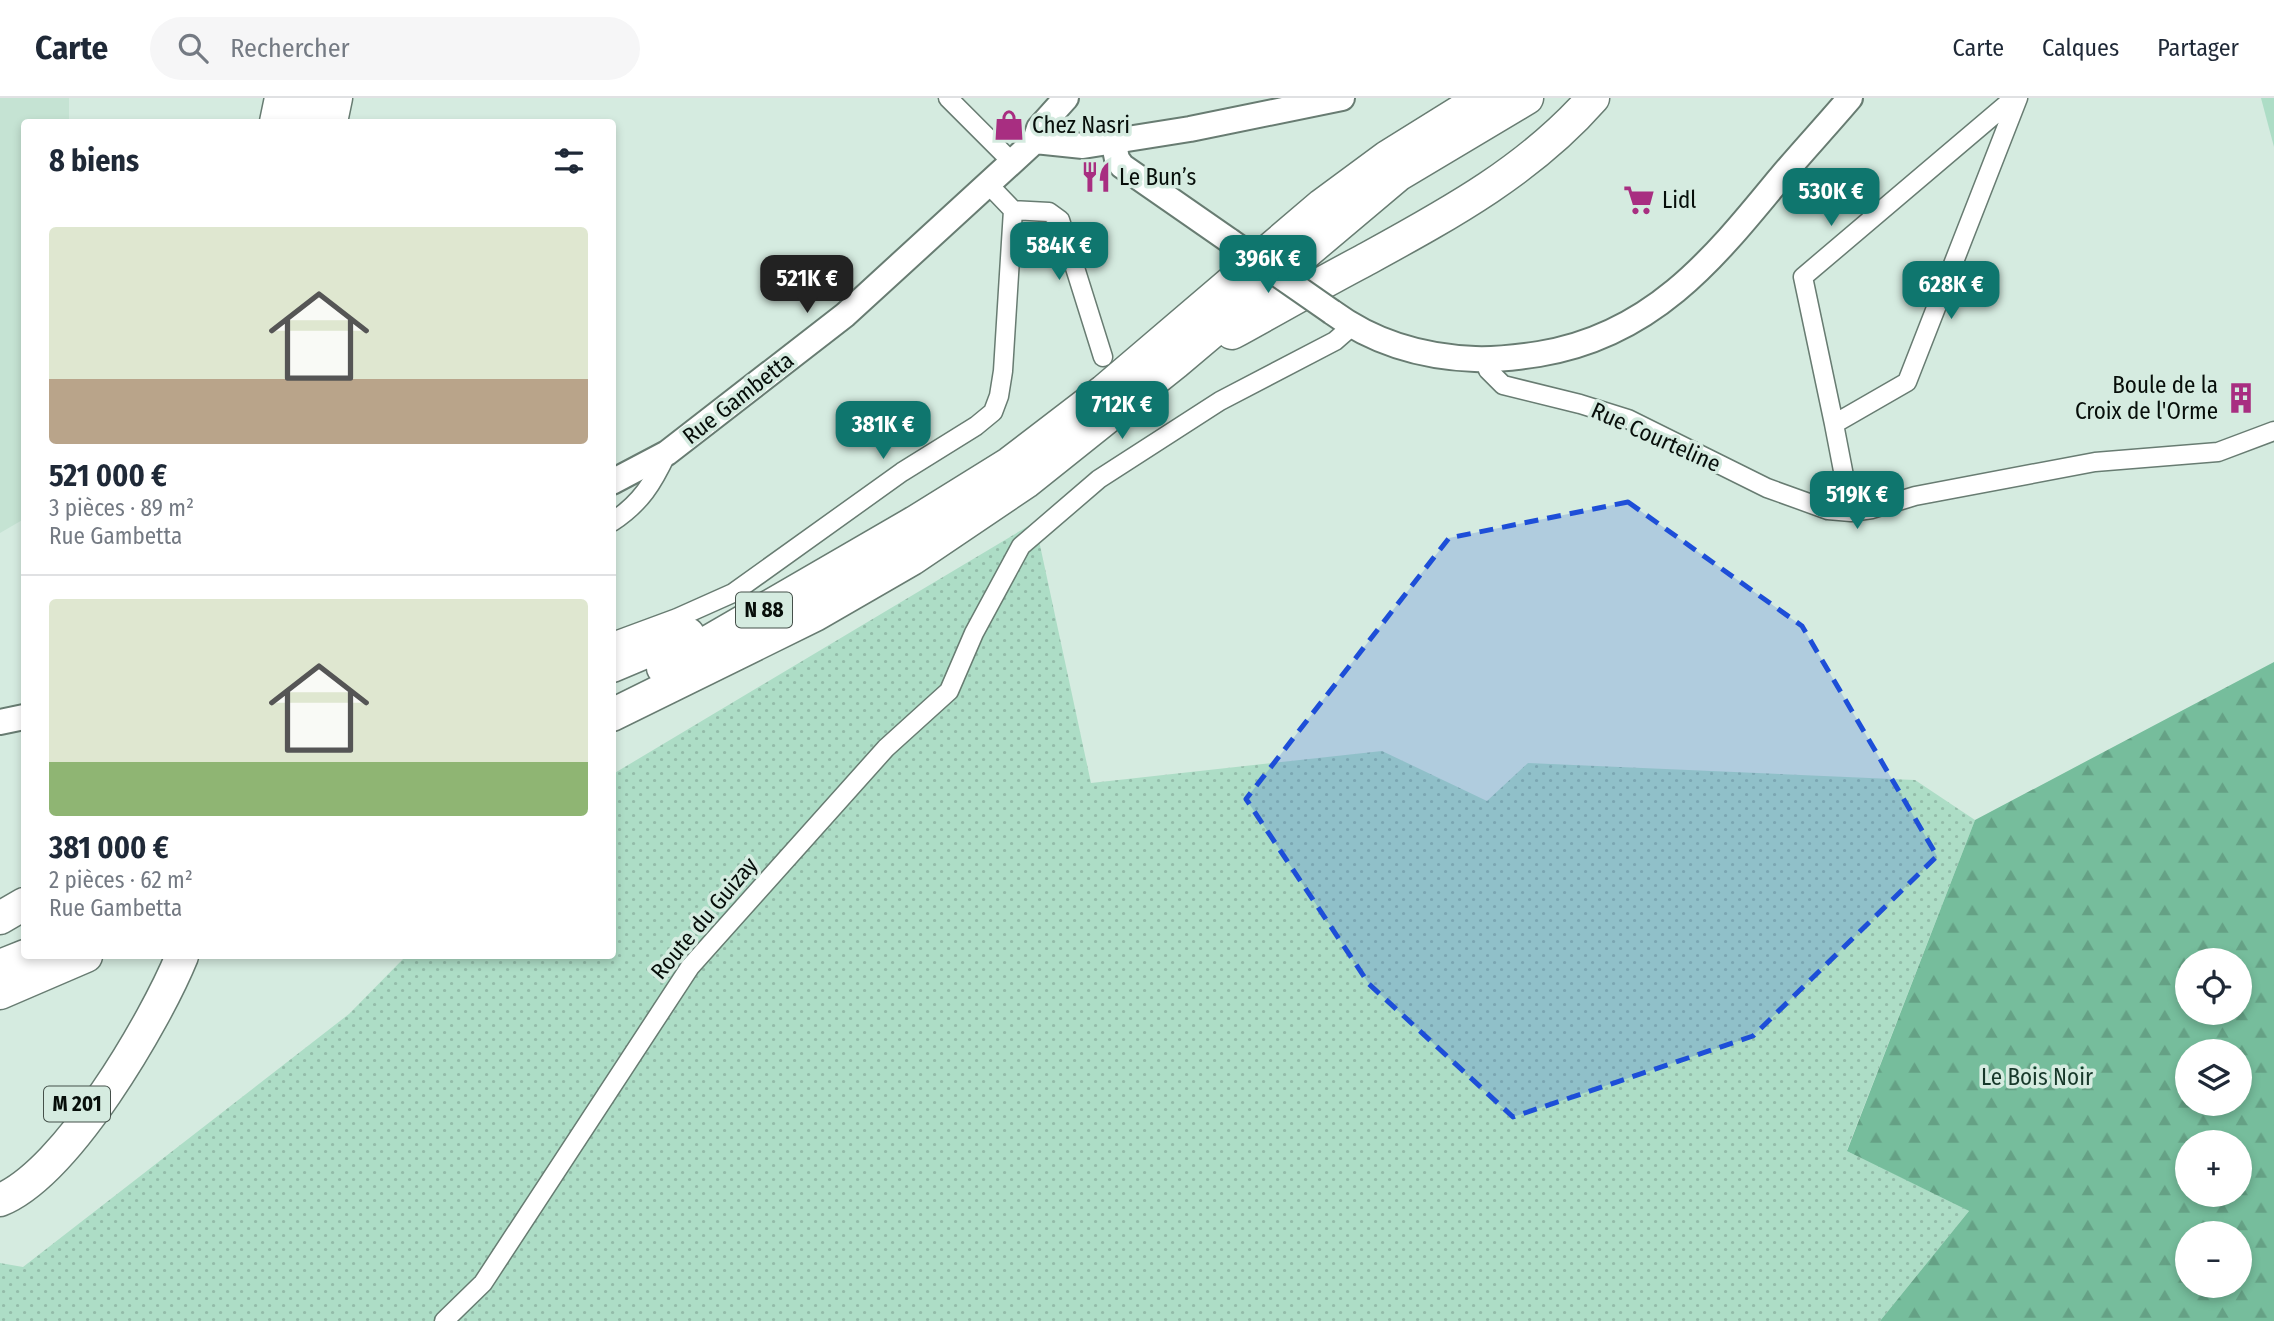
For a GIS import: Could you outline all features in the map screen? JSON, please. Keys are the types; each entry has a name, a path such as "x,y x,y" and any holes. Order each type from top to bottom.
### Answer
{"highway":[{"path":"277,119 281,98"},
{"path":"302,119 304,98"},
{"path":"332,119 337,98"},
{"path":"337,98 337,119"},
{"name":"N 88","path":"616,693 915,522 1010,463 1104,391 1322,205 1387,157 1482,98"},
{"name":"N 88","path":"616,713 814,615 912,559 1027,482 1175,363 1398,175 1527,98"},
{"path":"1175,363 1456,210 1522,165 1568,127 1593,98"},
{"path":"616,664 713,622 915,522"},
{"path":"0,918 21,906"},
{"path":"0,967 21,958"},
{"path":"0,993 79,959"},
{"name":"M 201","path":"0,1182 20,1169 50,1140 82,1097 135,1010 160,959"},
{"path":"0,1200 14,1194 51,1162 97,1107 150,1019 180,959"},
{"path":"0,1004 52,970"}],"main road":[{"name":"Rue Gambetta","path":"616,480 667,453 845,315 1035,141 1039,128 1066,98"},
{"path":"1035,141 1083,146 1190,129 1342,98"},
{"path":"1113,140 1117,159 1122,166 1341,319 1409,350 1485,360 1563,350 1628,325 1659,305 1719,250 1850,98"},
{"path":"0,722 21,718"}],"street":[{"path":"948,98 1011,161"},
{"path":"1834,424 1907,382 2016,98"},
{"path":"1851,512 1802,277 2016,98"},
{"path":"988,184 1013,210 1049,212 1060,220 1103,357"},
{"path":"616,641 733,593 902,471 976,426 993,412 1003,371 1013,210"},
{"name":"Route du Guizay","path":"444,1321 483,1283 690,967 886,748 949,691 974,633 1021,546 1098,479 1220,401 1335,341 1341,319"},
{"name":"Rue Courteline","path":"1485,360 1488,370 1503,385 1628,419 1767,488 1828,510 1851,512 1872,509 1915,496 2095,462 2218,452 2274,432"},
{"path":"616,519 632,509 654,481 667,453"}],"highlighted area":[{"path":"1628,502 1802,626 1937,856 1753,1036 1513,1117 1369,984 1246,799 1449,538"}],"shaded area":[{"path":"0,98 69,98 69,119 21,119 21,521 0,533"},
{"path":"2261,98 2274,98 2274,147"},
{"path":"1035,522 1091,783 1382,751 1487,801 1528,763 1915,780 1975,820 1847,1150 1969,1211 1880,1321 0,1321 0,1263 23,1267 349,1014 403,959 616,959 616,772"}],"green space":[{"name":"Le Bois Noir","path":"2274,662 2274,1321 1880,1321 1969,1211 1847,1151 1975,820"}],"place":[{"name":"Chez Nasri","path":"1009,125"},
{"name":"Le Bun’s","path":"1096,177"},
{"name":"Lidl","path":"1639,200"},
{"name":"Boule de la Croix de l'Orme","path":"2241,398"}]}
